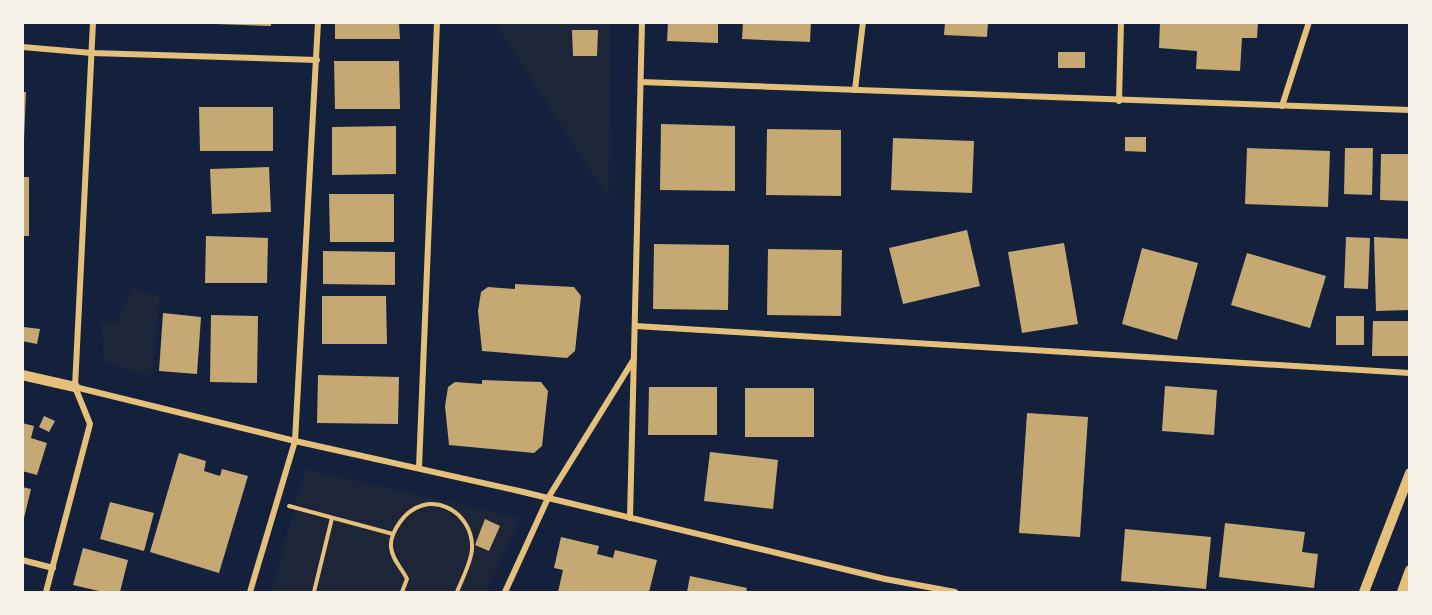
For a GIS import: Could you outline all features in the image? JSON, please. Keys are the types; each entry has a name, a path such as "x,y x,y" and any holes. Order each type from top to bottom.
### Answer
{"street":[{"path":"46,592 90,424 75,387 93,22"},
{"path":"250,592 296,441 318,22"},
{"path":"419,468 437,22"},
{"path":"630,518 642,22"},
{"path":"855,90 863,22"},
{"path":"1119,101 1121,22"},
{"path":"1282,106 1309,22"},
{"path":"22,47 92,53 317,60"},
{"path":"640,82 1410,110"},
{"path":"635,326 1410,373"},
{"path":"505,592 548,498 634,359"},
{"path":"22,375 885,579 955,592"},
{"path":"1364,592 1410,473"},
{"path":"22,560 52,568"},
{"path":"1402,592 1409,571"}],"path":[{"path":"277,503 393,534"},
{"path":"402,592 406,579 392,555 390,544 393,534 404,517 422,504 431,503 442,505 455,512 465,524 472,539 472,552 457,592"},
{"path":"314,592 332,518"}],"shaded area":[{"path":"495,23 610,23 609,199"},
{"path":"132,288 160,296 152,376 104,362 102,321 117,324"},
{"path":"305,469 520,518 486,592 271,592"}],"building":[{"path":"216,22 271,22 271,26 216,24"},
{"path":"335,22 399,22 400,39 335,39"},
{"path":"668,22 718,22 718,43 667,41"},
{"path":"743,22 811,22 810,42 742,39"},
{"path":"945,22 988,22 987,37 944,35"},
{"path":"1160,22 1258,22 1257,38 1242,38 1240,71 1196,69 1197,51 1159,48"},
{"path":"572,30 598,30 597,56 573,56"},
{"path":"1058,52 1085,52 1085,68 1058,68"},
{"path":"334,61 399,61 400,109 335,109"},
{"path":"22,92 26,92 24,140 22,140"},
{"path":"199,107 273,107 273,151 200,151"},
{"path":"661,124 735,126 735,191 660,190"},
{"path":"396,126 396,174 332,175 332,127"},
{"path":"767,129 841,130 841,196 766,195"},
{"path":"1125,137 1146,137 1146,152 1125,151"},
{"path":"893,138 974,141 972,193 891,190"},
{"path":"1247,148 1330,151 1328,207 1245,204"},
{"path":"1345,148 1373,148 1372,195 1344,194"},
{"path":"1381,154 1409,154 1408,201 1380,200"},
{"path":"269,167 271,212 212,214 210,169"},
{"path":"22,177 29,177 29,236 22,236"},
{"path":"329,194 394,194 394,242 330,242"},
{"path":"967,230 980,286 903,304 889,248"},
{"path":"206,236 268,238 267,283 205,283"},
{"path":"1346,237 1370,238 1368,289 1344,288"},
{"path":"1374,237 1410,239 1410,310 1376,311"},
{"path":"1064,243 1078,324 1022,333 1008,252"},
{"path":"654,244 729,245 728,310 653,309"},
{"path":"1142,248 1198,263 1177,340 1122,324"},
{"path":"768,249 842,250 841,316 767,315"},
{"path":"323,251 395,252 395,285 323,284"},
{"path":"1247,253 1326,276 1310,328 1231,305"},
{"path":"515,284 574,287 581,296 575,351 567,358 482,351 478,311 481,292 488,287 515,289"},
{"path":"322,296 386,296 387,344 322,344"},
{"path":"163,313 201,317 197,374 159,371"},
{"path":"211,315 258,316 257,383 210,382"},
{"path":"1336,316 1364,316 1364,345 1336,345"},
{"path":"1373,321 1410,321 1410,356 1372,356"},
{"path":"24,327 40,329 37,344 22,341"},
{"path":"318,375 399,377 398,424 317,423"},
{"path":"482,380 541,382 548,391 542,446 534,453 449,445 445,406 448,387 455,382 482,384"},
{"path":"1165,386 1217,390 1214,435 1162,431"},
{"path":"649,387 717,387 717,435 648,435"},
{"path":"745,388 814,388 814,437 745,437"},
{"path":"1027,413 1088,417 1080,537 1019,533"},
{"path":"44,416 55,421 49,432 39,427"},
{"path":"22,423 34,426 31,438 47,443 37,475 22,471"},
{"path":"710,452 778,460 773,509 704,501"},
{"path":"179,453 206,461 204,471 220,476 222,469 248,476 219,573 150,552"},
{"path":"22,487 31,489 23,522 22,522"},
{"path":"110,502 154,513 144,551 100,539"},
{"path":"485,519 500,526 489,551 475,545"},
{"path":"1225,523 1305,532 1302,552 1318,554 1314,588 1219,577"},
{"path":"1125,529 1211,537 1206,589 1121,581"},
{"path":"561,537 599,546 597,554 613,558 615,550 657,560 649,592 558,592 563,570 554,568"},
{"path":"83,548 128,560 120,592 103,592 73,585"},
{"path":"690,576 747,588 746,592 687,592"}]}
